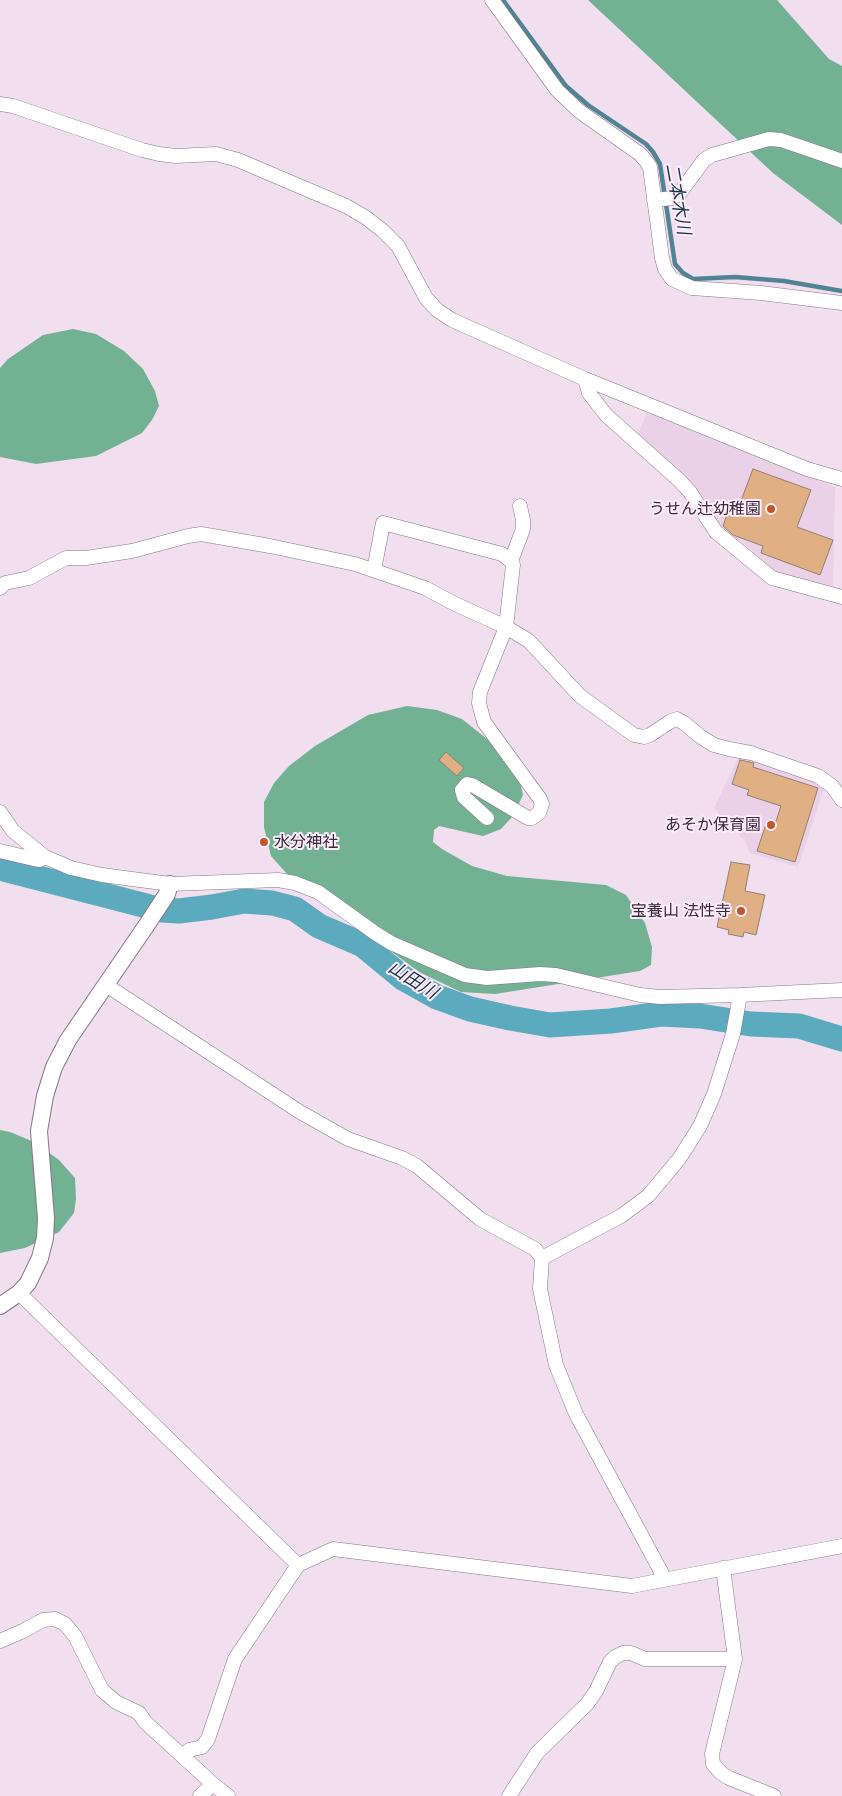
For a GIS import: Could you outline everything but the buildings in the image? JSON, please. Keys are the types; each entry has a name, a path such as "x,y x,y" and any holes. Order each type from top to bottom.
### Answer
{"street":[{"path":"492,0 557,90 579,111 640,154 646,161 662,199 662,258 672,279 692,288 761,293 842,303"},
{"path":"0,104 13,106 151,152 176,156 216,154 233,158 346,206 382,230 398,246 426,298 437,310 452,320 586,379 807,469 842,479"},
{"path":"662,199 678,194 704,160 712,154 769,139 781,140 842,161"},
{"path":"586,379 589,393 606,415 680,481 690,492 716,532 772,578 842,597"},
{"path":"486,818 464,797 462,790 467,784 472,785 528,818 532,818 539,813 542,804 484,722 479,703 480,692 506,627 511,561 523,529 520,506"},
{"path":"374,570 383,523 502,554 511,561"},
{"path":"0,588 5,584 29,578 66,558 86,558 132,551 201,534 356,564 425,588 506,627 529,641 580,696 634,735 650,735 671,721 684,722 701,737 714,744 751,753 818,776 832,786 842,800"},
{"path":"0,812 13,831 45,858 71,868 169,889 278,880 318,892 391,943 465,975 487,978 540,974 556,975 640,995 660,997 739,1000 842,990"},
{"path":"0,851 40,860 45,858"},
{"path":"0,1306 19,1293 34,1274 45,1238 46,1218 39,1131 45,1096 54,1067 68,1040 169,889"},
{"path":"106,985 300,1112 348,1138 402,1158 417,1166 480,1219 535,1249 542,1258 540,1289 556,1365 576,1414 664,1579"},
{"path":"542,1258 621,1216 648,1196 679,1158 700,1126 714,1094 733,1034 739,1000"},
{"path":"19,1293 298,1565"},
{"path":"183,1757 189,1750 202,1747 208,1739 235,1659 298,1565 333,1549 632,1586 842,1546"},
{"path":"723,1568 735,1659 712,1754 714,1764 721,1773 729,1778 774,1796"},
{"path":"0,1641 43,1620 55,1619 65,1624 75,1636 102,1690 116,1702 139,1713 145,1722 228,1796"},
{"path":"508,1796 537,1753 586,1704 596,1691 610,1662 615,1657 623,1653 631,1653 645,1659 735,1659"},
{"path":"200,1796 213,1784"}],"shaded area":[{"name":"うせん辻幼稚園","path":"648,411 835,487 833,590 783,578 759,562 753,552 743,542 722,532 687,477 637,435"},
{"name":"あそか保育園","path":"739,756 817,783 824,788 798,867 750,853 745,841 714,808"}],"green space":[{"path":"588,0 777,0 829,59 842,66 842,225 773,173"},
{"path":"73,329 96,334 124,351 143,369 155,391 159,406 152,420 142,433 96,456 36,464 0,457 0,368 8,359 43,335"},
{"path":"407,706 437,710 462,719 487,739 517,769 523,795 513,816 501,829 483,836 439,826 434,830 433,842 472,866 507,876 606,885 626,895 645,923 652,947 651,965 640,971 495,994 461,992 419,972 287,874 271,856 264,827 264,802 274,783 289,766 315,746 368,715"},
{"path":"0,1130 34,1142 59,1160 75,1178 76,1199 74,1213 59,1232 25,1248 0,1253"}],"waterway":[{"name":"二本木川","path":"503,0 566,86 588,105 646,144 653,152 660,164 675,264 683,273 693,279 735,277 784,281 842,291"},
{"name":"山田川","path":"0,868 162,910 179,911 244,901 272,903 295,909 319,926 363,945 403,978 437,997 470,1009 510,1018 550,1025 611,1021 661,1014 700,1016 751,1024 799,1026 842,1039"}],"place":[{"name":"うせん辻幼稚園","path":"771,509"},
{"name":"あそか保育園","path":"771,825"},
{"name":"水分神社","path":"264,842"},
{"name":"宝養山 法性寺","path":"741,911"}]}
